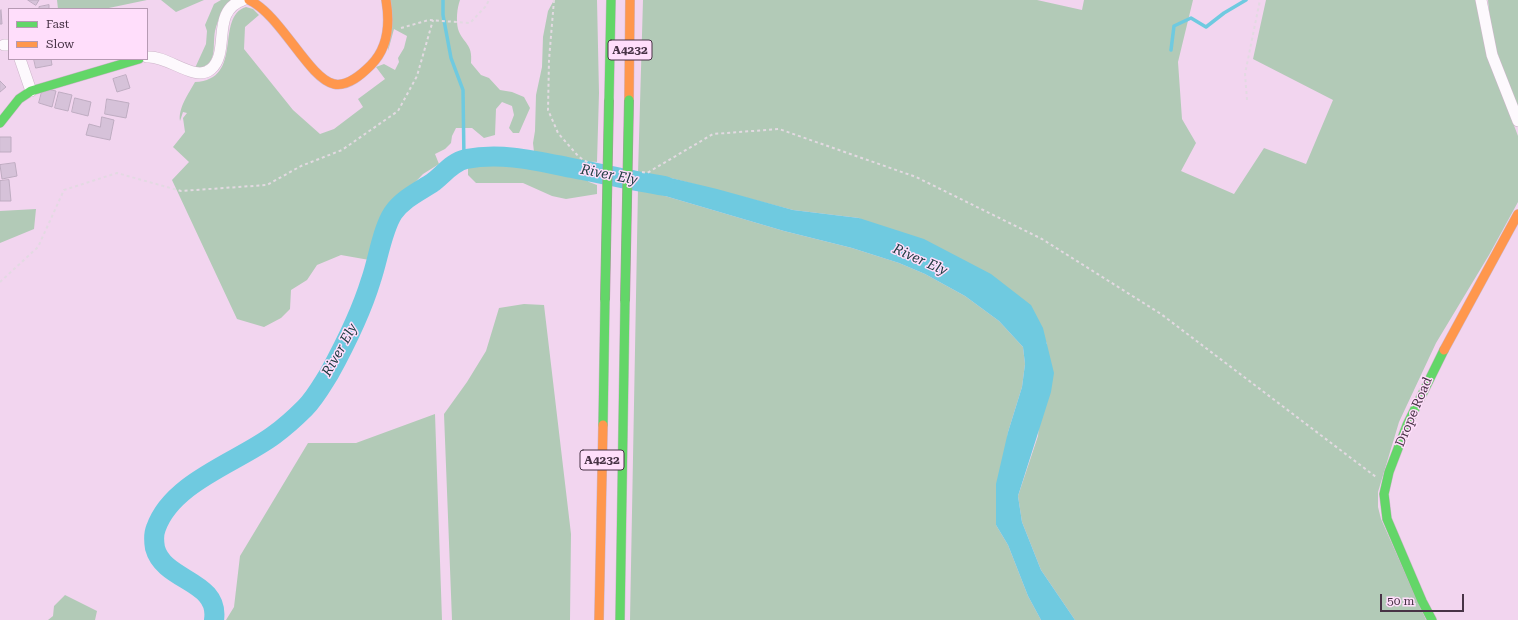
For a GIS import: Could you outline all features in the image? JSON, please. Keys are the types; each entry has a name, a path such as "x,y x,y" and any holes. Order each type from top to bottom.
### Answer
{"main road":[{"path":"249,0 258,3 268,13 318,76 327,82 337,85 345,84 359,76 373,65 379,56 387,33 388,7 386,0"},
{"name":"A4232","path":"599,620 611,0"},
{"name":"A4232","path":"620,620 630,0"},
{"path":"0,123 20,99 31,91 136,60"},
{"name":"Drope Road","path":"1432,620 1422,601 1387,519 1384,502 1386,485 1389,472 1407,425 1434,367 1518,214"}],"street":[{"path":"148,58 160,58 199,74 210,70 217,62 220,54 221,29 224,20 233,6 243,0"},
{"path":"1481,0 1492,55 1518,121"},
{"path":"20,60 31,91"}],"path":[{"path":"400,28 433,20 470,23 486,6 489,0"},
{"path":"554,0 549,60 548,110 558,133 568,146 579,157 592,165 600,166"},
{"path":"1247,100 1245,74 1260,0"},
{"path":"0,282 38,247 64,190 117,173 181,191 267,184 302,166 342,150 398,111 417,76 433,20"},
{"path":"639,172 647,173 712,134 779,128 916,177 1042,239 1161,314 1386,485"}],"green space":[{"path":"57,0 147,0 109,8 58,8"},
{"path":"161,0 204,0 176,12"},
{"path":"221,0 231,0 219,18 216,27 213,55 208,64 203,67 195,68 206,44 207,31 205,25 214,4"},
{"path":"391,0 460,0 457,14 458,29 471,51 471,63 481,75 489,78 500,90 512,92 524,97 530,108 519,133 513,133 509,128 514,115 512,106 502,102 496,109 495,135 484,138 472,128 456,128 452,136 451,143 445,149 435,154 439,164 423,174 408,190 396,197 392,204 394,205 375,261 341,255 317,265 307,280 291,290 290,309 281,318 264,327 237,319 172,180 189,162 173,147 185,132 183,118 187,113 183,112 180,121 184,101 195,82 210,79 220,71 225,60 232,23 237,13 246,7 253,9 259,15 245,27 244,49 293,110 320,134 334,129 363,107 358,99 385,79 376,67 384,64 395,70 399,62 398,58 404,48 407,36 394,29 388,51"},
{"path":"554,0 597,0 599,93 597,162 589,162 571,166 549,160 534,152 533,143 535,131 536,95 542,67 543,37 548,11"},
{"path":"643,0 1037,0 1082,10 1084,0 1193,0 1178,62 1182,119 1196,143 1181,171 1234,194 1264,148 1306,164 1333,100 1253,59 1266,0 1478,0 1496,78 1518,136 1518,202 1489,255 1436,343 1399,422 1378,492 1378,507 1381,519 1426,620 1075,620 1041,570 1022,522 1018,496 1038,436 1047,343 859,218 793,210 667,177 638,173"},
{"path":"1488,0 1518,0 1518,106 1507,84 1491,32"},
{"path":"476,163 518,167 528,166 571,173 582,176 589,182 597,185 597,194 566,199 552,196 523,183 476,183 468,175 468,168"},
{"path":"638,188 784,231 852,248 899,263 925,274 965,296 999,321 1023,347 1025,364 1022,387 1008,432 996,525 1008,545 1028,596 1041,620 630,620"},
{"path":"36,209 34,229 0,243 0,211"},
{"path":"524,304 544,305 571,534 570,620 452,620 444,414 467,382 486,351 499,308"},
{"path":"435,414 442,620 226,620 234,607 240,556 308,443 356,443"},
{"path":"65,595 97,611 95,620 48,620 53,616 54,606"}],"water":[{"path":"638,173 667,177 793,210 859,218 924,239 991,274 1031,305 1043,328 1054,373 1051,392 1018,496 1022,522 1041,570 1075,620 1041,620 1028,596 1008,545 996,525 996,484 1008,432 1022,387 1025,364 1023,347 999,321 965,296 925,274 899,263 852,248 784,231 638,188"}],"building":[{"path":"28,0 39,0 36,5"},
{"path":"49,5 49,8 39,7"},
{"path":"1,10 2,24 0,24 0,11"},
{"path":"34,60 51,60 52,65 36,68"},
{"path":"126,75 130,88 117,92 113,79"},
{"path":"0,81 6,87 0,92"},
{"path":"43,88 56,91 52,107 39,103"},
{"path":"59,92 72,95 68,111 55,108"},
{"path":"75,98 91,102 88,116 72,112"},
{"path":"107,99 129,103 126,118 105,114"},
{"path":"102,117 114,120 110,140 86,135 89,124 100,127"},
{"path":"0,137 11,137 11,152 0,152"},
{"path":"15,163 17,176 2,179 0,165"},
{"path":"9,180 11,201 0,201 0,181"}],"waterway":[{"path":"443,0 443,15 451,58 463,90 464,160"},
{"path":"1171,50 1174,26 1191,18 1206,27 1224,13 1246,0"},
{"name":"River Ely","path":"214,620 214,607 209,597 169,568 160,559 155,548 154,536 156,528 164,512 176,498 191,485 274,435 312,400 329,374 353,328 374,272 380,245 389,220 401,204 432,183 456,163 466,159 493,156 533,160 665,186"}],"traffic: fast":[{"path":"609,100 611,0"},
{"path":"0,123 19,99 31,91 136,60"},
{"path":"605,300 609,100"},
{"path":"625,301 629,100"},
{"path":"603,425 605,300"},
{"path":"620,620 625,301"},
{"path":"1432,620 1422,601 1387,519 1384,494 1389,472 1407,425 1444,350"}],"traffic: slow":[{"path":"249,0 261,8 272,19 324,80 334,84 344,84 359,76 377,58 386,35 388,17 386,0"},
{"path":"629,100 630,0"},
{"path":"1444,350 1518,214"},
{"path":"599,620 603,425"}]}
